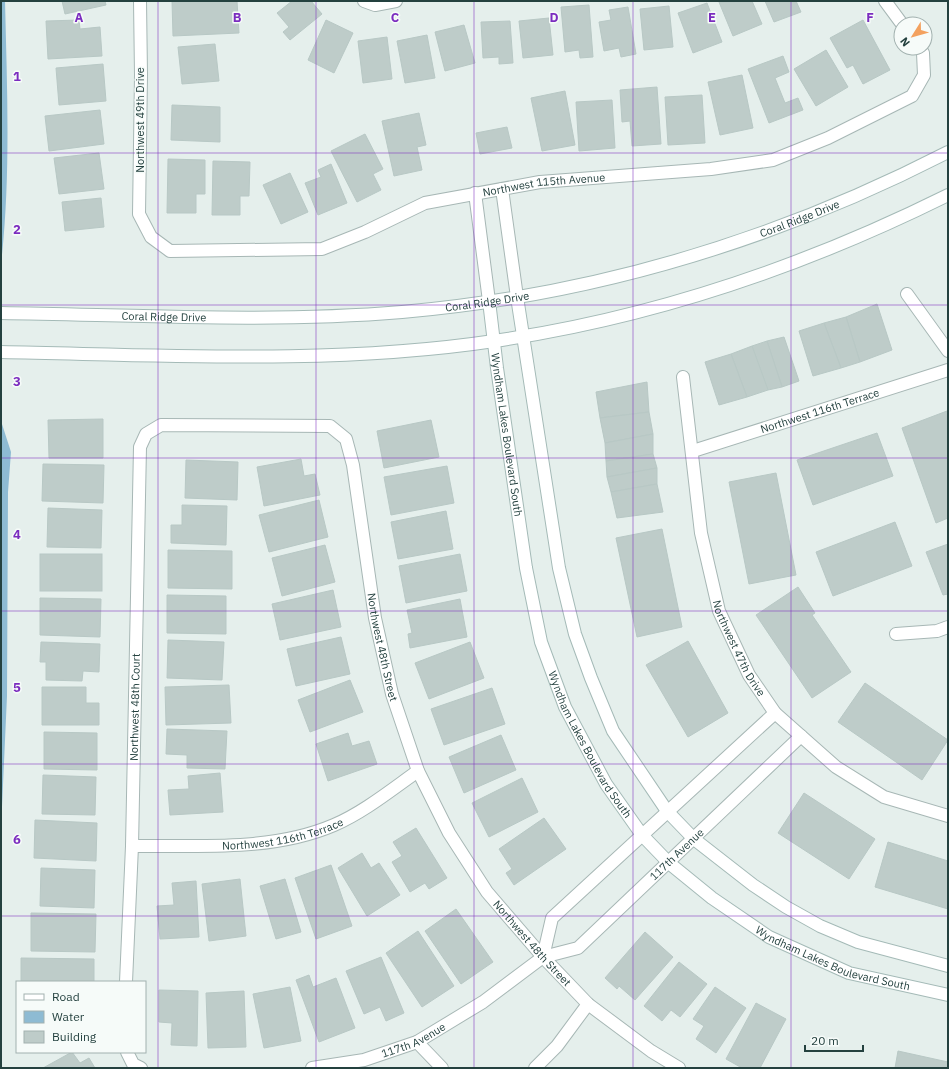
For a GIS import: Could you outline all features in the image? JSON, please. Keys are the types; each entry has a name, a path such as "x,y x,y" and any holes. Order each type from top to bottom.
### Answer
{"street":[{"name":"Northwest 49th Drive","path":"140,1 140,214 151,237"},
{"path":"364,1 375,5 396,1"},
{"path":"885,1 896,16"},
{"name":"Northwest 115th Avenue","path":"151,237 170,251 322,249 366,232 425,203 475,193 540,182 711,169 773,160 828,138 912,96 924,75 924,56"},
{"name":"Coral Ridge Drive","path":"1,313 320,316 401,312 517,297 597,282 726,247 853,197 948,152"},
{"path":"502,189 517,297"},
{"path":"475,193 490,301"},
{"path":"1,352 304,355 390,352 494,341 620,316 708,292 758,276 857,237 948,195"},
{"path":"907,294 948,351"},
{"name":"Wyndham Lakes Boulevard South","path":"517,297 559,568 575,634 591,678 613,730 668,811 694,839 753,885 786,908 820,926 858,942 948,966"},
{"name":"Wyndham Lakes Boulevard South","path":"490,301 494,341 526,568 542,642 565,707 588,754 606,784 642,835 669,863 712,898 769,937 849,973 948,995"},
{"name":"Northwest 116th Terrace","path":"693,452 948,370"},
{"name":"Northwest 47th Drive","path":"683,377 693,452 701,533 719,610 749,675 774,712 836,767 884,797 948,816"},
{"name":"Northwest 48th Street","path":"146,434 161,425 330,426 346,439 353,465 375,618 392,694 418,771 449,833 487,892 543,957 588,1004 651,1051 679,1068"},
{"name":"Northwest 48th Court","path":"126,981 132,846 140,447 146,434"},
{"path":"896,634 937,631 948,628"},
{"path":"543,957 552,918 774,712"},
{"name":"117th Avenue","path":"312,1068 364,1060 417,1042 483,1002 543,957 578,948 801,736"},
{"name":"Northwest 116th Terrace","path":"132,846 246,844 297,837 334,825 371,804 418,771"},
{"path":"536,1068 557,1046 588,1004"},
{"path":"417,1042 442,1068"},
{"path":"127,1053 137,1066"}],"water":[{"path":"1,1 5,1 8,132 6,198 1,264"},
{"path":"1,421 11,452 8,492 7,696 1,829"}],"building":[{"path":"62,1 105,1 106,5 65,14"},
{"path":"172,1 237,1 239,33 173,36"},
{"path":"292,1 311,1 322,14 290,40 283,32 289,27 277,13"},
{"path":"752,1 762,24 733,36 719,2"},
{"path":"765,1 796,1 801,12 774,22"},
{"path":"707,3 722,42 693,53 678,13"},
{"path":"589,5 593,57 580,58 579,50 565,52 561,7"},
{"path":"669,6 673,47 644,50 640,9"},
{"path":"628,7 636,54 621,57 619,48 604,51 599,22 611,20 609,10"},
{"path":"549,18 553,55 523,58 519,21"},
{"path":"79,20 80,29 100,27 102,56 48,59 46,21"},
{"path":"326,20 353,33 334,73 308,60"},
{"path":"863,20 890,70 863,84 853,65 847,68 830,38"},
{"path":"510,21 513,63 499,64 499,57 483,58 481,22"},
{"path":"464,25 475,63 445,71 435,32"},
{"path":"427,35 435,78 405,83 397,41"},
{"path":"387,37 392,79 363,83 358,41"},
{"path":"215,44 219,81 182,84 178,47"},
{"path":"826,50 848,87 816,106 794,69"},
{"path":"783,56 789,72 775,78 785,103 798,98 803,110 769,123 748,69"},
{"path":"103,64 106,101 59,105 56,68"},
{"path":"742,75 753,128 720,135 708,82"},
{"path":"657,87 661,144 632,146 630,121 622,122 620,90"},
{"path":"565,91 575,145 542,151 531,98"},
{"path":"702,95 705,143 668,145 665,97"},
{"path":"612,100 615,148 579,151 576,102"},
{"path":"172,105 220,107 220,142 171,140"},
{"path":"100,110 104,144 49,151 45,116"},
{"path":"419,113 426,145 417,147 422,170 394,176 382,121"},
{"path":"507,127 512,148 480,154 476,133"},
{"path":"365,134 383,169 373,174 381,190 357,202 331,151"},
{"path":"99,153 104,189 59,194 54,158"},
{"path":"168,159 205,160 205,194 196,194 196,213 167,213"},
{"path":"213,161 250,162 249,196 240,196 240,215 212,215"},
{"path":"331,164 347,203 318,215 305,183 321,177 318,170"},
{"path":"290,173 308,212 281,224 263,185"},
{"path":"101,198 104,227 65,231 62,202"},
{"path":"877,304 892,350 860,362 846,317"},
{"path":"846,317 860,362 841,368 824,323"},
{"path":"824,323 841,368 813,376 799,331"},
{"path":"784,337 799,381 782,387 767,341"},
{"path":"767,341 782,387 768,390 752,346"},
{"path":"752,346 768,390 747,397 731,354"},
{"path":"731,354 747,397 719,405 705,362"},
{"path":"647,382 649,412 600,418 596,392"},
{"path":"947,411 948,518 936,523 902,428"},
{"path":"649,412 653,434 605,443 600,418"},
{"path":"103,419 103,458 49,458 48,420"},
{"path":"431,420 439,457 384,468 377,431"},
{"path":"877,433 893,476 813,505 797,460"},
{"path":"653,434 653,454 606,461 605,443"},
{"path":"653,454 657,468 607,477 606,461"},
{"path":"301,459 304,476 315,474 320,495 264,506 257,467"},
{"path":"186,460 238,462 237,500 185,498"},
{"path":"43,464 104,465 103,503 42,501"},
{"path":"447,466 454,503 391,515 384,477"},
{"path":"657,468 657,484 611,492 607,477"},
{"path":"776,473 796,575 749,584 729,482"},
{"path":"657,484 663,512 617,518 611,492"},
{"path":"319,500 328,537 269,552 259,515"},
{"path":"182,505 227,506 226,545 171,543 171,525 182,525"},
{"path":"48,508 102,510 101,548 47,547"},
{"path":"446,511 453,549 398,559 391,522"},
{"path":"895,522 912,566 833,596 816,552"},
{"path":"662,529 682,627 637,637 616,538"},
{"path":"948,544 948,594 943,595 926,552"},
{"path":"325,545 335,582 282,596 272,558"},
{"path":"168,550 232,551 232,589 168,588"},
{"path":"40,554 102,554 102,591 40,591"},
{"path":"460,554 467,591 406,603 399,566"},
{"path":"798,587 815,613 812,615 851,672 812,698 756,615"},
{"path":"333,590 341,627 280,640 272,604"},
{"path":"167,595 226,596 226,634 167,633"},
{"path":"40,598 101,599 100,637 40,635"},
{"path":"460,599 467,637 410,648 408,634 412,633 407,610"},
{"path":"341,637 350,674 296,686 287,649"},
{"path":"168,640 224,642 222,680 167,678"},
{"path":"688,641 728,713 688,737 646,665"},
{"path":"41,642 100,644 99,672 83,671 82,681 46,680 46,662 40,662"},
{"path":"470,642 484,678 429,699 415,663"},
{"path":"350,680 363,712 310,732 298,700"},
{"path":"865,683 948,740 922,780 838,722"},
{"path":"229,685 231,723 166,725 165,687"},
{"path":"42,687 86,687 86,703 99,703 99,725 42,725"},
{"path":"492,688 505,724 444,745 431,709"},
{"path":"167,729 227,731 225,769 187,768 187,755 166,754"},
{"path":"44,732 97,733 97,770 44,769"},
{"path":"348,733 352,746 369,741 377,764 328,781 316,744"},
{"path":"501,735 516,770 464,793 449,757"},
{"path":"220,773 223,812 170,815 168,790 189,789 188,776"},
{"path":"43,775 96,777 95,815 42,814"},
{"path":"522,778 538,812 489,837 472,803"},
{"path":"804,793 875,839 849,879 778,833"},
{"path":"544,818 566,849 514,885 506,873 512,869 499,849"},
{"path":"35,820 97,823 96,861 34,858"},
{"path":"416,828 447,878 429,889 425,883 410,892 392,862 402,856 393,842"},
{"path":"888,842 948,861 948,909 875,887"},
{"path":"362,853 371,868 379,863 400,895 367,916 338,868"},
{"path":"331,865 352,926 316,939 295,878"},
{"path":"41,868 95,870 94,908 40,906"},
{"path":"240,879 246,936 209,941 202,884"},
{"path":"285,879 301,932 276,939 260,886"},
{"path":"196,881 199,937 160,939 157,906 174,905 172,883"},
{"path":"456,909 493,962 461,984 425,931"},
{"path":"31,913 96,914 95,952 31,951"},
{"path":"418,931 454,986 422,1007 386,953"},
{"path":"645,932 673,957 635,1000 619,986 617,989 605,978"},
{"path":"381,957 404,1013 386,1021 380,1007 364,1014 346,971"},
{"path":"21,958 94,959 94,981 21,981"},
{"path":"679,962 707,984 680,1017 671,1010 662,1021 644,1006"},
{"path":"309,975 313,987 336,978 355,1028 319,1042 296,980"},
{"path":"290,987 301,1041 264,1048 253,994"},
{"path":"715,987 746,1008 716,1053 696,1039 704,1026 693,1019"},
{"path":"159,990 198,991 197,1046 171,1045 172,1023 159,1022"},
{"path":"244,991 246,1047 208,1048 206,993"},
{"path":"756,1003 786,1019 760,1068 742,1068 726,1059"},
{"path":"898,1051 948,1062 948,1068 895,1068"},
{"path":"73,1053 80,1063 89,1058 95,1068 43,1068"}]}
